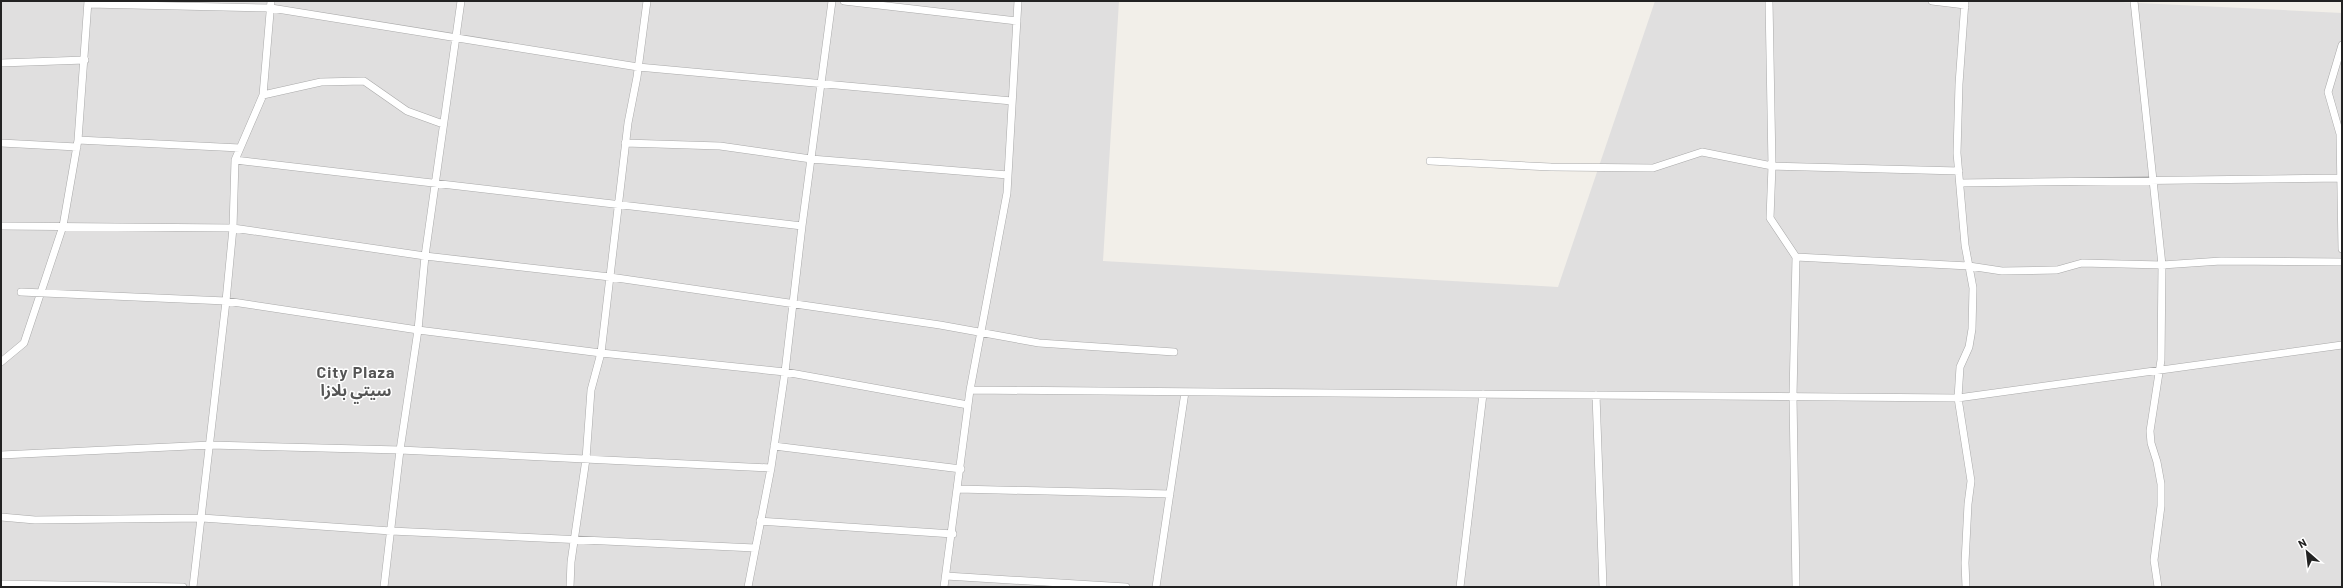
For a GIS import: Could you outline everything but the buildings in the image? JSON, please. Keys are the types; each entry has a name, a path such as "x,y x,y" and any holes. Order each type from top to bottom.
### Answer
{"street":[{"path":"384,587 400,450 418,330 425,256 460,1"},
{"path":"570,587 574,540 586,459 591,390 601,353 626,143 647,1"},
{"path":"748,587 771,468 785,372 802,226 832,1"},
{"path":"844,1 1017,21"},
{"path":"944,587 953,534 970,390 1007,193 1018,1"},
{"path":"1769,1 1772,166 1770,218 1796,257 1792,396 1796,587"},
{"path":"1932,1 1965,3 1959,84 1959,171 1969,266 1973,288 1972,329 1969,346 1960,367 1958,398 1972,481 1967,512 1965,563 1966,587"},
{"path":"2134,1 2162,265 2160,370 2150,431 2151,443 2157,462 2161,484 2161,506 2154,560 2158,587"},
{"path":"1,362 24,343 63,226 78,143 88,2 271,5 455,38 638,67 1012,101"},
{"path":"194,587 226,301 233,228 235,160 263,95 271,5"},
{"path":"2342,45 2328,92 2341,132 2342,249"},
{"path":"1,63 84,60"},
{"path":"263,95 322,82 364,82 407,111 443,124"},
{"path":"1,143 78,143 240,148"},
{"path":"626,143 720,146 811,159 1008,175"},
{"path":"1430,161 1551,168 1653,168 1702,152 1772,166 1959,171"},
{"path":"235,160 802,226"},
{"path":"1960,183 2153,179 2341,178"},
{"path":"1,226 233,228 425,256 610,277 793,303 981,333 1039,344 1174,352"},
{"path":"1796,257 1969,266 2002,271 2057,270 2082,263 2162,265 2221,261 2342,262"},
{"path":"21,292 226,301 418,330 601,353 785,372 968,406"},
{"path":"970,390 1958,398 2342,345"},
{"path":"1156,587 1185,392"},
{"path":"1460,587 1483,394"},
{"path":"1596,395 1603,587"},
{"path":"1,455 211,445 400,450 771,468"},
{"path":"774,446 961,469"},
{"path":"958,489 1170,494"},
{"path":"1,517 35,520 202,518 391,531 755,548"},
{"path":"760,521 953,534"},
{"path":"946,576 1126,587"},
{"path":"1,584 183,587"}],"shaded area":[{"path":"1,1 1119,1 1103,261 1558,287 1655,1 2098,1 2342,13 2342,587 1,587"}],"district":[{"name":"City Plaza سيتي بلازا","path":"356,381"}]}
